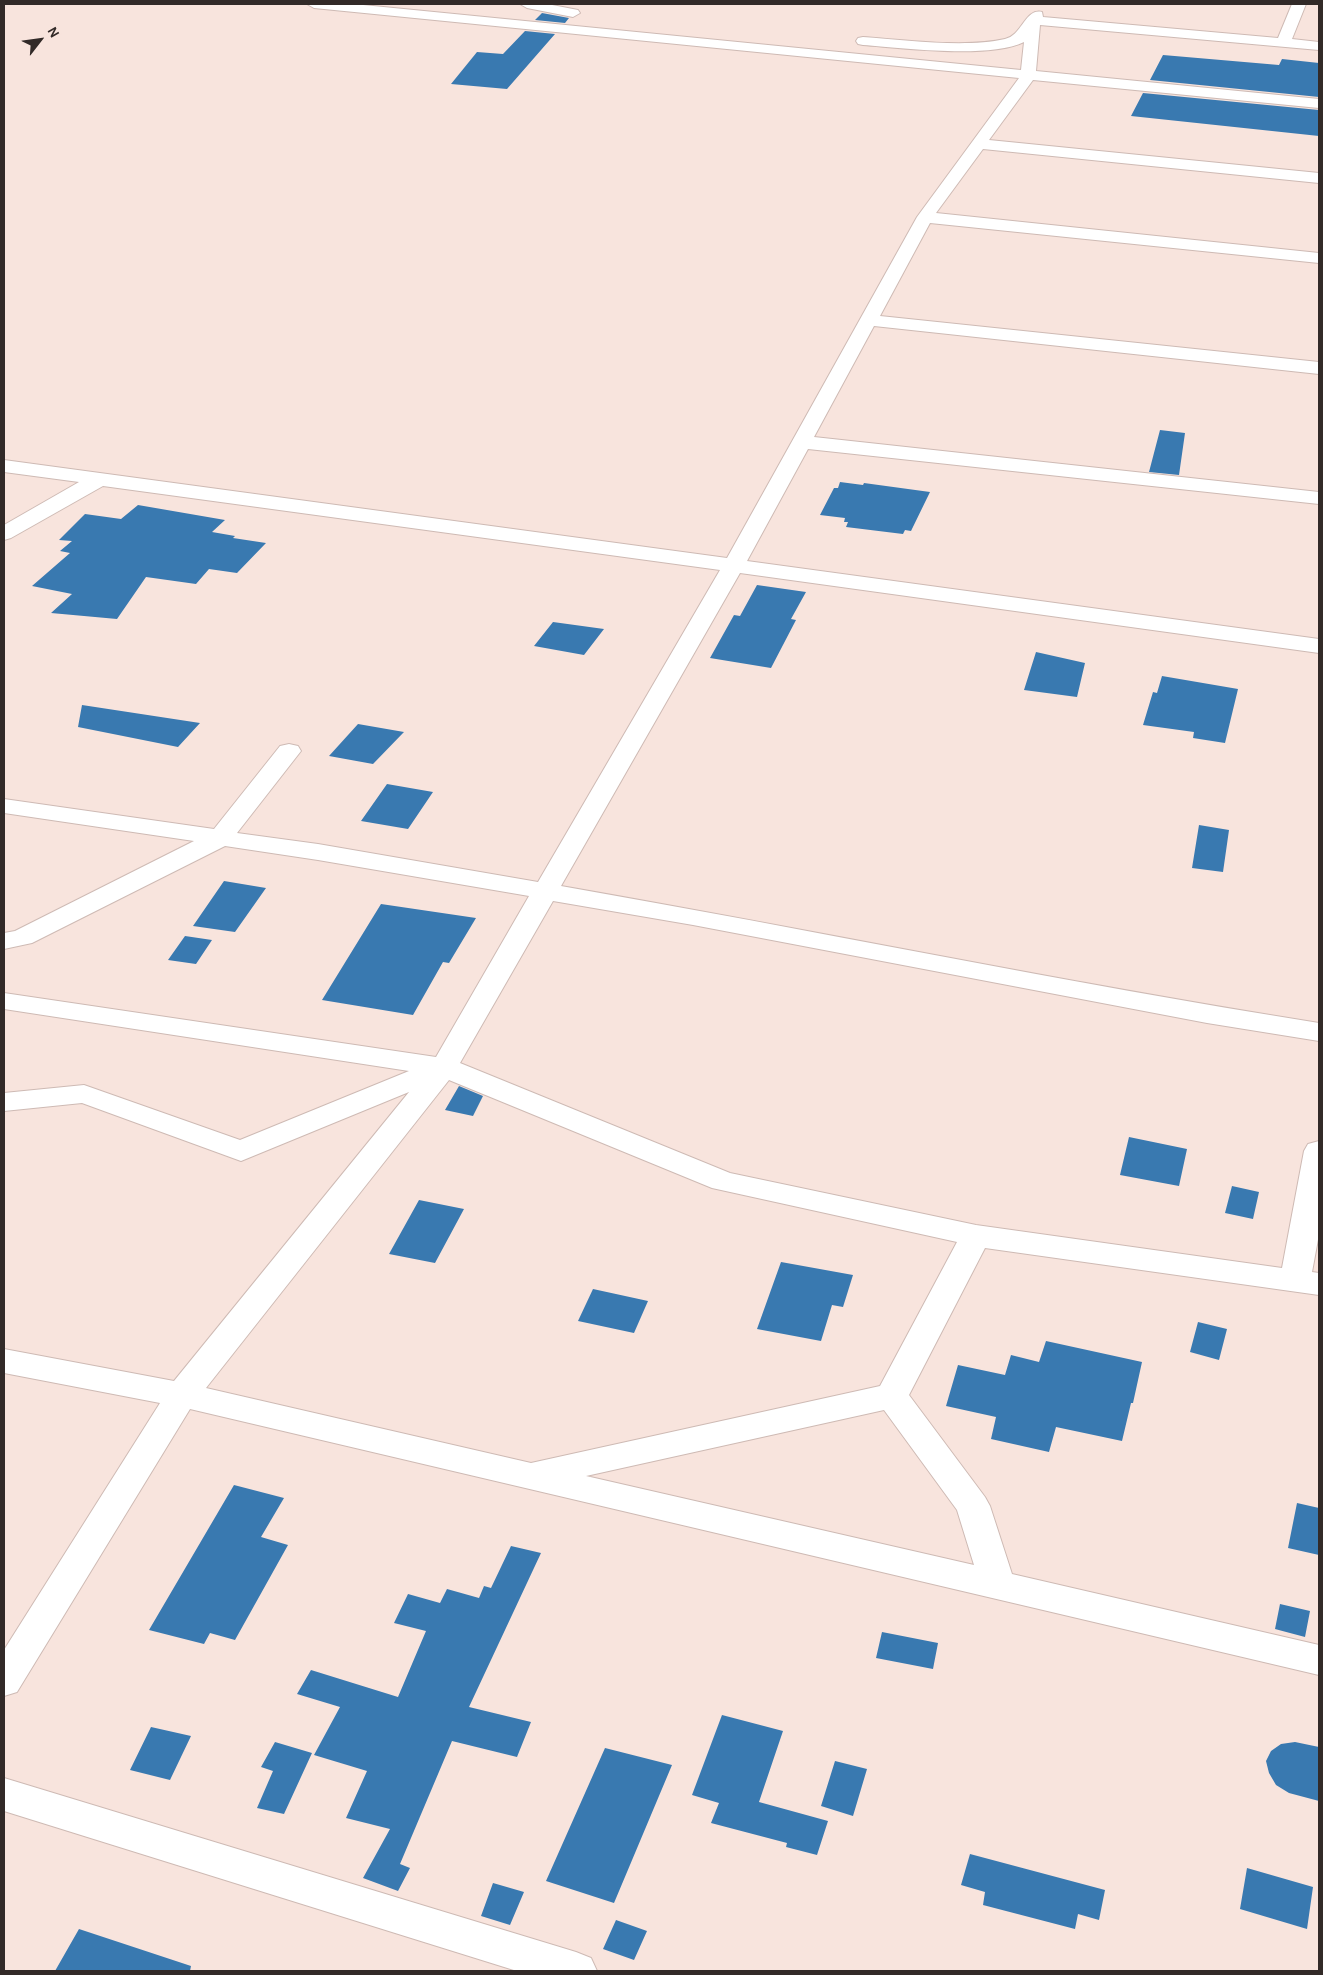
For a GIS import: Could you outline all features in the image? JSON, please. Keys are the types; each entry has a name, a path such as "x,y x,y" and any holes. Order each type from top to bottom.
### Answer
{"street":[{"path":"314,4 1319,104"},
{"path":"527,4 550,10 590,16"},
{"path":"1283,42 1299,4"},
{"path":"4,1682 182,1395 444,1067 734,565 925,217 1028,75 1041,12"},
{"path":"1041,12 1319,46"},
{"path":"849,41 990,45 1018,40 1041,12"},
{"path":"652,24 753,34"},
{"path":"978,144 1319,178"},
{"path":"925,217 1319,258"},
{"path":"868,320 1319,368"},
{"path":"801,442 1319,498"},
{"path":"4,466 1319,646"},
{"path":"4,534 100,479"},
{"path":"4,941 23,936 219,839 289,751"},
{"path":"4,806 318,852 694,917 1207,1014 1319,1032"},
{"path":"4,1001 444,1067 723,1181 976,1236 1307,1283 1319,1151"},
{"path":"4,1102 84,1094 241,1151 444,1067"},
{"path":"530,1476 892,1396 976,1236"},
{"path":"4,1361 182,1395 1319,1660"},
{"path":"892,1396 973,1506 998,1586"},
{"path":"4,1794 576,1971"}],"building":[{"path":"542,13 569,18 565,23 535,20"},
{"path":"525,31 555,34 507,89 451,84 477,52 503,54"},
{"path":"1163,55 1279,65 1282,59 1319,63 1319,97 1150,80"},
{"path":"1143,93 1319,110 1319,136 1131,116"},
{"path":"1160,430 1185,433 1179,475 1149,472"},
{"path":"840,482 863,485 864,483 930,492 911,531 905,530 903,534 846,527 848,522 844,522 845,518 820,515 834,488 838,488"},
{"path":"138,505 225,520 212,532 235,536 233,538 266,543 237,573 209,569 196,584 146,577 117,619 51,613 72,594 32,586 70,553 60,551 72,541 59,540 85,514 121,519"},
{"path":"757,585 806,592 791,619 796,620 771,668 710,658 734,615 740,616"},
{"path":"553,622 604,629 584,655 534,646"},
{"path":"1036,652 1085,663 1077,697 1024,690"},
{"path":"1162,676 1238,689 1225,743 1193,738 1194,732 1143,725 1153,692 1157,693"},
{"path":"82,705 200,723 178,747 78,727"},
{"path":"358,724 404,732 373,764 329,756"},
{"path":"387,784 433,792 408,829 361,821"},
{"path":"1199,825 1229,830 1223,872 1192,868"},
{"path":"224,881 266,888 235,932 193,926"},
{"path":"381,904 476,918 449,963 443,962 413,1015 322,1000"},
{"path":"185,936 212,940 196,964 168,960"},
{"path":"459,1086 483,1096 473,1116 445,1110"},
{"path":"1129,1137 1187,1149 1179,1186 1120,1175"},
{"path":"1232,1186 1259,1192 1253,1219 1225,1213"},
{"path":"419,1200 464,1209 435,1263 389,1254"},
{"path":"781,1262 853,1275 843,1307 832,1305 821,1341 757,1329"},
{"path":"593,1289 648,1301 634,1333 578,1321"},
{"path":"1198,1322 1227,1329 1219,1360 1190,1352"},
{"path":"1046,1341 1142,1362 1122,1441 1056,1427 1049,1452 991,1439 996,1417 946,1406 958,1365 1005,1375 1011,1355 1039,1362"},
{"path":"234,1485 284,1498 261,1537 288,1545 235,1640 210,1633 204,1644 149,1630"},
{"path":"1297,1503 1319,1508 1319,1555 1288,1548"},
{"path":"511,1546 541,1553 469,1707 531,1722 517,1757 452,1741 400,1864 410,1868 398,1891 363,1878 390,1829 346,1818 367,1771 314,1755 340,1707 297,1694 311,1670 398,1697 426,1631 394,1623 408,1594 440,1603 447,1589 479,1598 484,1586 491,1588"},
{"path":"1280,1604 1310,1611 1305,1637 1275,1629"},
{"path":"882,1632 938,1643 933,1669 876,1658"},
{"path":"722,1715 783,1731 759,1802 828,1821 817,1855 786,1847 787,1843 711,1823 719,1803 692,1795"},
{"path":"151,1727 191,1736 170,1780 130,1770"},
{"path":"275,1742 312,1753 284,1814 257,1808 273,1771 261,1767"},
{"path":"1295,1742 1319,1747 1319,1801 1289,1793 1276,1785 1269,1773 1266,1761 1271,1751 1281,1744"},
{"path":"605,1748 672,1765 614,1903 546,1881"},
{"path":"835,1761 867,1769 853,1816 821,1806"},
{"path":"970,1854 1105,1890 1099,1920 1078,1914 1075,1929 983,1905 985,1892 961,1885"},
{"path":"1247,1868 1313,1887 1307,1929 1240,1909"},
{"path":"493,1883 524,1892 510,1925 481,1916"},
{"path":"616,1920 647,1931 634,1960 603,1949"},
{"path":"79,1929 191,1966 190,1971 55,1971"}]}
